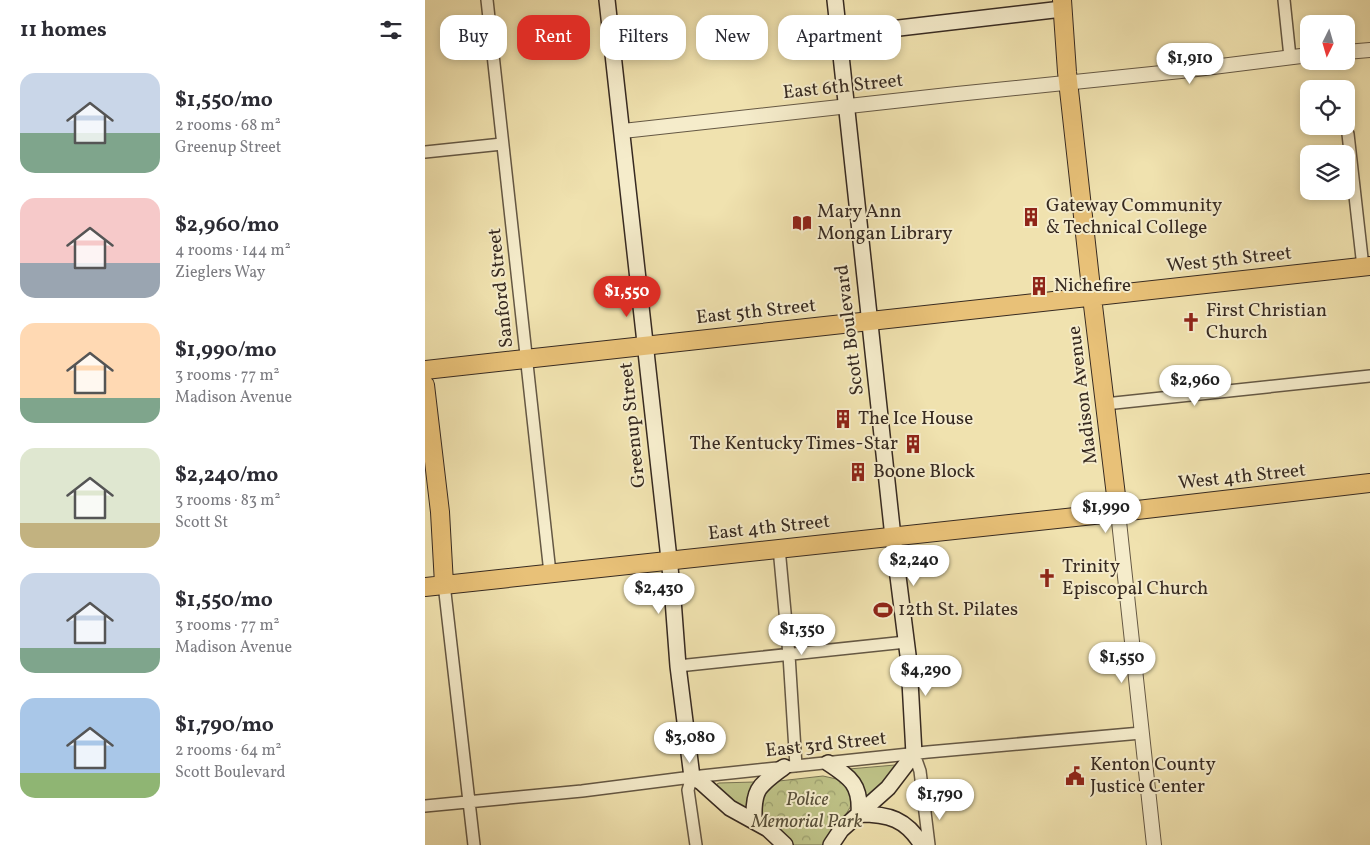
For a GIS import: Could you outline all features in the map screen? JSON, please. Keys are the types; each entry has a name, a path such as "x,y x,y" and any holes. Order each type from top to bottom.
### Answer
{"main road":[{"name":"Greenup Street","path":"607,0 669,560 678,666 692,777"},
{"name":"Scott Boulevard","path":"835,0 837,15"},
{"path":"901,26 1062,4"},
{"name":"Madison Avenue","path":"1062,4 1092,297 1118,512"},
{"name":"Scott Boulevard","path":"842,60 869,321 906,642"},
{"name":"West 5th Street","path":"1092,297 1204,283 1367,267"},
{"name":"East 5th Street","path":"425,370 1092,297"},
{"path":"425,385 442,532 444,584"},
{"name":"West 4th Street","path":"1118,512 1370,484"},
{"name":"East 4th Street","path":"425,587 1118,512"},
{"path":"831,845 841,830 887,788 914,754 906,642"},
{"path":"828,763 851,779 857,788 859,814"},
{"path":"754,820 757,792 765,782 790,767"},
{"path":"692,777 701,782 731,808 767,829 785,845"},
{"path":"859,814 877,814 898,820 907,826 922,845"}],"street":[{"name":"Sanford Street","path":"487,0 550,573"},
{"path":"1284,0 1291,57"},
{"path":"1355,51 1370,50"},
{"name":"East 6th Street","path":"623,131 1181,72 1300,56"},
{"path":"1348,135 1367,267"},
{"path":"425,152 502,144"},
{"path":"1105,404 1370,376"},
{"name":"Madison Avenue","path":"1118,512 1154,845"},
{"path":"779,548 789,655 790,767"},
{"path":"444,584 474,845"},
{"path":"678,666 906,642"},
{"name":"East 3rd Street","path":"425,806 914,754 1141,733"},
{"path":"914,754 920,771 929,845"},
{"name":"Greenup Street","path":"692,777 688,790 695,845"}],"green space":[{"path":"895,765 896,767 888,777 867,797 849,769"},
{"name":"Police Memorial Park","path":"823,776 841,780 848,784 852,798 851,805 823,845 794,845 768,821 763,814 761,799 769,788 779,781"},
{"path":"754,782 749,810 733,802 716,786 719,783"}],"place":[{"name":"Gateway Community & Technical College","path":"1031,217"},
{"name":"Mary Ann Mongan Library","path":"802,223"},
{"name":"Nichefire","path":"1039,286"},
{"name":"First Christian Church","path":"1191,322"},
{"name":"The Ice House","path":"843,419"},
{"name":"The Kentucky Times-Star","path":"913,444"},
{"name":"Boone Block","path":"858,472"},
{"name":"Trinity Episcopal Church","path":"1047,578"},
{"name":"12th St. Pilates","path":"883,610"},
{"name":"Kenton County Justice Center","path":"1075,776"}]}
